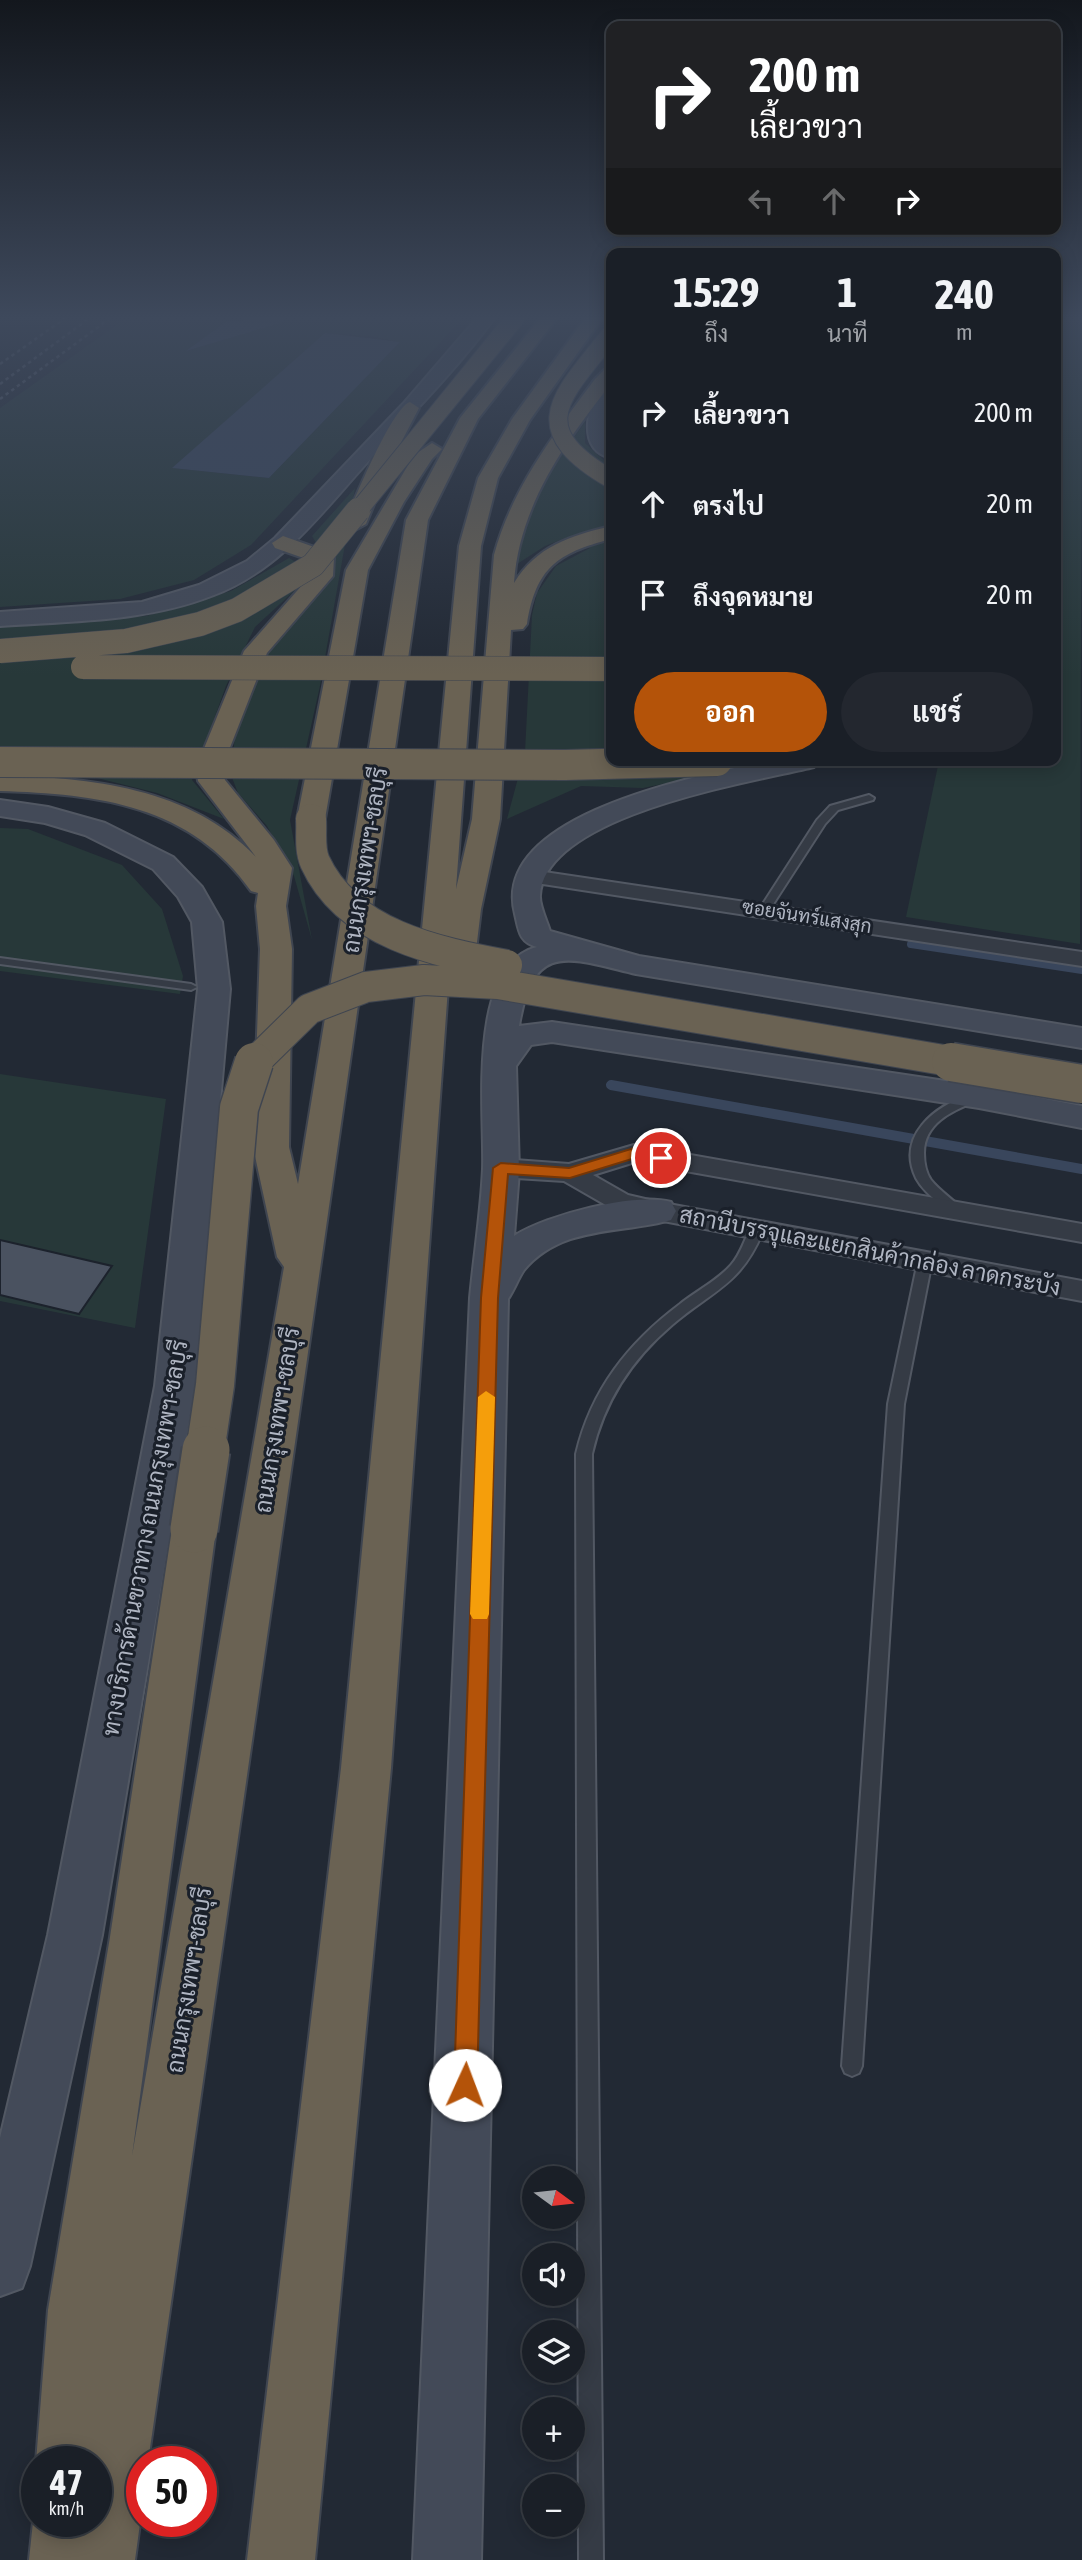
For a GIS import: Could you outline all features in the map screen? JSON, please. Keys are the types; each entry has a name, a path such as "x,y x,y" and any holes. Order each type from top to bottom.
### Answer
{"highway":[{"path":"356,570 350,538 367,491 395,436"},
{"path":"0,651 74,647 170,635 206,624 272,594 313,565 418,436"},
{"path":"447,436 424,455 356,570 311,819 314,860 338,898 395,937 474,960 1082,1065"},
{"name":"ถนนกรุงเทพฯ-ชลบุรี","path":"101,2560 192,1963 411,576 417,520 460,436"},
{"path":"281,2560 363,1789 470,546 488,478 511,436"},
{"path":"558,436 560,444 568,454 606,477"},
{"path":"363,1789 430,1267 460,942 486,820 505,555 510,532 530,487 562,436"},
{"path":"489,790 500,766 509,723 515,628 523,585 549,555 578,541 606,533"},
{"path":"283,543 323,558 322,576 256,651 209,768 212,781 264,846 277,868 271,906 276,948 271,1147 301,1280"},
{"path":"0,667 606,669"},
{"path":"0,762 606,765"},
{"path":"0,783 128,794 192,820 234,849 258,880 271,906"},
{"path":"70,2446 79,2310 137,1937 215,1385 239,1108 255,1060 309,1009 366,987 424,980 498,984 1082,1084"},
{"path":"64,2560 65,2537"}],"main road":[{"path":"0,620 69,616 167,603 241,574 283,543 381,436"},
{"path":"782,766 678,789 616,810 570,835 544,858 531,876 524,897 525,916 536,937 636,965 1082,1038"},
{"name":"ทางบริการด้านขวาทาง ถนนกรุงเทพฯ-ชลบุรี","path":"0,808 48,815 95,829 138,848 163,863 191,893 207,922 214,989 175,1386 75,1935 0,2266"},
{"path":"447,2560 467,2029 489,1298 501,1168 501,1064 506,1002 528,963 542,954 584,952"},
{"path":"501,1064 516,1039 528,1033 552,1032 979,1097 1082,1117"},
{"path":"489,1298 511,1261 529,1243 551,1231 658,1212"}],"street":[{"name":"ซอยจันทร์แสงสุก","path":"531,876 1082,959"},
{"path":"501,1168 570,1173 634,1153 1082,1233"},
{"name":"สถานีบรรจุและแยกสินค้ากล่อง ลาดกระบัง","path":"570,1173 620,1202 658,1212 1082,1291"}],"lane":[{"path":"764,910 821,822 834,808 869,798"},
{"path":"0,961 191,987"},
{"path":"955,1210 921,1176 918,1148 928,1122 947,1106 979,1097"},
{"path":"591,2560 584,1454 587,1431 608,1384 663,1324 739,1268 756,1230"},
{"path":"852,2066 896,1404 925,1261"}],"shaded area":[{"path":"0,436 209,436 173,468 269,478 309,436 352,436 251,545 194,580 120,599 0,607"},
{"path":"575,436 585,436 585,443 606,462 606,766 751,766 643,788 581,786 507,819 525,752 532,615 537,593 556,566 590,548 568,537 545,546 514,566 534,506"},
{"path":"1061,436 1082,436 1080,944 906,917 938,766 1061,766"},
{"path":"355,488 320,686 290,820 312,940 294,876 267,826 238,793 231,775 235,735 266,651 333,572 312,536"},
{"path":"289,558 299,564 305,581 255,627 226,686 192,780 224,819 157,793 89,776 0,772 0,624 146,616 231,591"},
{"path":"0,828 28,829 122,865 162,909 183,976 180,994 0,971"},
{"path":"0,1074 166,1099 135,1328 0,1301"}],"water":[{"path":"208,436 309,436 269,478 172,468"}],"building":[{"path":"0,1240 112,1266 79,1314 0,1295"}],"waterway":[{"path":"911,944 1082,970"},
{"path":"611,1085 1082,1169"}],"slow traffic":[{"path":"480,1614 486,1397"}],"route":[{"path":"465,2085 489,1298 501,1168 570,1173 634,1153 661,1158"}]}
